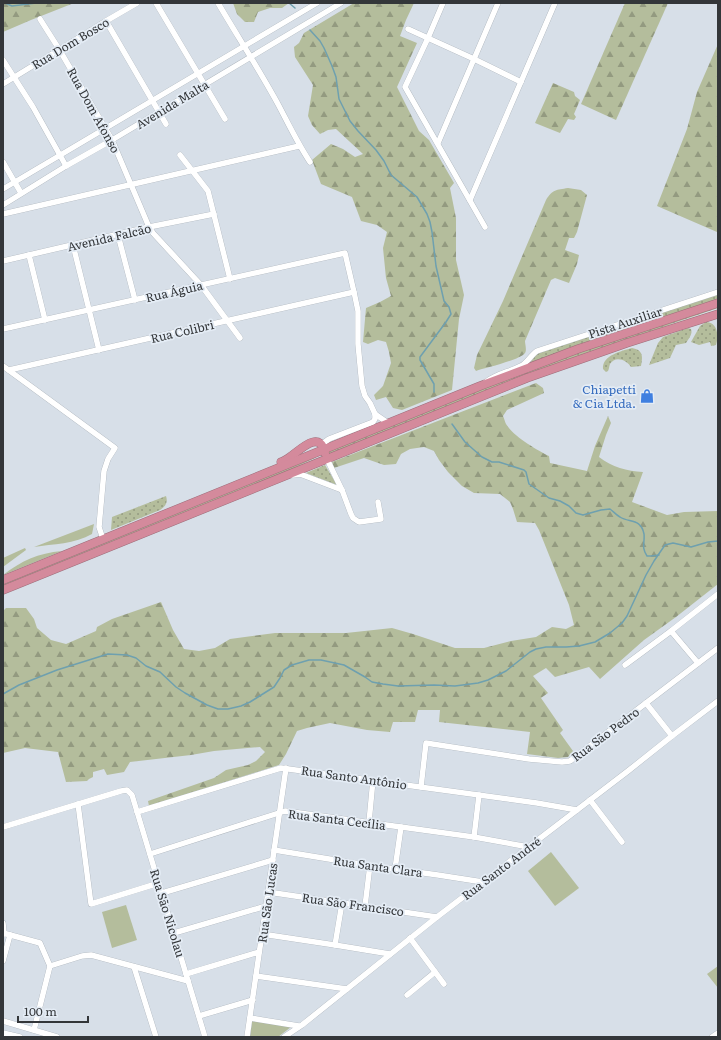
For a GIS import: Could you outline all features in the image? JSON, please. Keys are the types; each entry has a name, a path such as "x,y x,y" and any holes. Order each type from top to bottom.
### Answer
{"highway":[{"path":"3,590 278,478 323,456 324,451 388,423 480,386 578,349 718,303"},
{"path":"658,333 718,310"},
{"path":"3,580 324,451 528,378 718,314"},
{"path":"218,493 288,459 307,444 312,442 316,441 324,451"}],"street":[{"name":"Rua Dom Bosco","path":"3,84 137,3"},
{"path":"156,3 225,119"},
{"path":"218,3 279,106 299,146 310,162"},
{"name":"Avenida Malta","path":"3,189 317,3"},
{"name":"Avenida Malta","path":"3,205 341,3"},
{"path":"443,3 405,87 485,227"},
{"path":"438,143 498,3"},
{"path":"470,200 555,3"},
{"name":"Rua Dom Afonso","path":"40,19 106,128 149,227 201,285 240,338"},
{"path":"106,21 166,124"},
{"path":"408,29 521,82"},
{"path":"3,60 33,107 66,166"},
{"path":"3,214 299,146"},
{"path":"180,155 210,195 230,278"},
{"path":"3,162 21,193"},
{"name":"Avenida Falcão","path":"3,260 214,214"},
{"path":"118,234 134,300"},
{"path":"73,245 99,350"},
{"name":"Rua Águia","path":"3,329 345,253 354,292"},
{"path":"29,255 45,320"},
{"path":"354,292 358,311 358,344 362,386 365,396 376,414 388,423"},
{"name":"Rua Colibri","path":"9,370 354,292"},
{"name":"Pista Auxiliar","path":"480,386 492,377 522,366 533,353 537,351 718,292"},
{"path":"3,366 115,448 108,459 104,471 98,527 103,539"},
{"path":"376,414 373,422 329,439 324,451 353,518 359,522 381,519 378,502"},
{"path":"278,478 300,474 342,490"},
{"path":"625,665 672,631 718,594"},
{"path":"672,631 698,663"},
{"name":"Rua São Pedro","path":"421,787 426,743 529,759 564,762 570,761 718,648"},
{"name":"Rua Santo André","path":"284,1037 300,1026 437,916 628,772 718,701"},
{"path":"646,703 672,736"},
{"name":"Rua Santo Antônio","path":"137,812 282,768 537,803 577,810"},
{"name":"Rua São Lucas","path":"247,1037 286,768"},
{"path":"369,822 373,780"},
{"name":"Rua São Nicolau","path":"78,804 121,791 127,790 132,795 204,1037"},
{"path":"474,838 479,795"},
{"path":"590,800 622,842"},
{"path":"3,827 78,804 91,904 159,883"},
{"name":"Rua Santa Cecília","path":"150,854 285,811 369,822 529,847"},
{"path":"396,869 400,827"},
{"name":"Rua Santa Clara","path":"274,850 370,866 483,882"},
{"path":"162,893 273,860"},
{"path":"365,906 370,866"},
{"name":"Rua São Francisco","path":"268,892 437,916"},
{"path":"335,945 342,903"},
{"path":"174,933 266,906"},
{"path":"3,923 6,934 3,961"},
{"path":"6,934 40,944 50,966 34,1030"},
{"path":"262,934 390,954"},
{"path":"410,938 444,984"},
{"path":"186,974 260,952"},
{"path":"50,966 82,956 92,955 188,980"},
{"path":"134,967 156,1037"},
{"path":"407,995 435,972"},
{"path":"256,976 347,988"},
{"path":"199,1016 253,1000"},
{"path":"250,1018 300,1026"},
{"path":"3,1021 57,1037"},
{"path":"19,1026 23,1037"},
{"path":"3,1032 20,1037"},
{"path":"712,1037 718,1033"}],"green space":[{"path":"3,3 74,3 3,32"},
{"path":"233,3 289,3 282,8 270,8 258,12 254,22 245,22 237,14"},
{"path":"354,3 414,3 400,36 417,43 397,87 419,131 429,140 454,183 450,188 456,218 456,260 464,295 459,319 452,390 402,410 393,408 386,397 376,400 374,395 383,386 391,363 386,342 378,340 368,344 363,342 366,308 391,296 386,278 383,248 387,232 377,225 361,221 352,197 321,184 312,160 331,144 343,149 355,157 363,154 336,129 328,130 320,134 312,125 308,116 313,85 295,57 294,47 299,43 304,33"},
{"path":"625,3 668,3 616,120 581,104"},
{"path":"718,44 717,232 657,206 687,129 697,92"},
{"path":"553,83 574,92 575,96 580,100 574,114 576,117 574,120 568,119 560,133 535,123"},
{"path":"568,188 581,190 587,195 577,232 574,238 569,238 565,250 579,255 569,283 555,278 551,280 525,341 526,352 522,356 476,371 474,368 477,355 503,301 546,200 555,191"},
{"path":"718,294 718,300 530,363 539,353"},
{"path":"718,306 718,308 671,324 329,454 329,451 542,364"},
{"path":"706,322 713,324 717,330 716,345 711,346 710,342 699,345 691,342 700,326"},
{"path":"688,328 691,329 691,333 686,343 676,345 670,358 649,365 658,343 663,337"},
{"path":"632,348 638,350 641,354 641,366 631,367 627,362 618,359 612,361 608,371 606,372 603,369 606,360 613,354"},
{"path":"536,383 543,388 544,393 507,410 503,416 509,429 520,438 549,456 550,463 587,471 595,446 608,416 611,423 599,457 620,468 643,472 632,502 667,515 684,512 718,511 718,584 644,640 600,679 589,667 555,677 546,668 533,676 548,693 541,698 563,730 560,733 573,751 568,757 558,758 527,754 530,732 439,722 440,710 418,710 415,722 393,722 390,732 367,730 330,723 297,731 279,765 149,806 148,801 214,778 226,770 248,765 256,761 265,752 260,747 214,751 130,762 124,772 107,775 104,769 93,772 93,777 87,781 66,782 58,752 25,748 3,753 3,611 6,608 26,608 34,619 37,628 51,640 66,644 96,631 97,627 112,619 161,602 173,630 184,649 199,651 215,648 230,639 275,633 346,633 392,628 455,648 484,648 511,641 536,637 552,627 566,629 574,625 569,605 539,530 535,523 517,522 510,502 500,494 474,493 462,486 448,472 434,451 424,447 410,449 401,454 396,464 384,465 364,458 334,468 332,462"},
{"path":"318,454 315,458 243,492 3,589 3,584 242,487"},
{"path":"325,465 337,485 306,473"},
{"path":"166,496 166,504 160,510 111,530 112,517"},
{"path":"94,524 92,534 78,540 34,547"},
{"path":"25,548 26,550 3,567 3,558"},
{"path":"62,551 3,575 30,558"},
{"path":"551,852 579,888 555,906 528,871"},
{"path":"126,905 137,940 112,948 102,912"},
{"path":"718,966 718,988 707,974"},
{"path":"252,1021 291,1027 278,1037 250,1037"}],"waterway":[{"path":"5,3 12,6 36,3"},
{"path":"289,3 295,8"},
{"path":"310,30 320,41 332,66 336,77 339,99 350,121 376,150 384,161 391,175 417,197 430,222 436,266 444,301 449,307 451,314 420,357 420,360 434,384 434,392"},
{"path":"452,424 465,442 482,457 492,462 499,462 524,470 526,472 529,484 549,498 560,501 569,506 576,513 583,515 610,509 623,519 637,523 640,525 644,534 644,547 647,556 659,555"},
{"path":"3,694 19,685 57,670 108,654 127,655 136,658 146,666 160,672 185,693 218,709 228,709 250,702 274,687 284,670 292,665 309,660 321,660 344,665 372,682 383,684 398,686 455,686 478,683 506,671 536,649 546,647 579,646 595,642 610,633 622,623 627,616 646,575 665,545 673,543 691,547 718,541"}],"place":[{"name":"Chiapetti & Cia Ltda.","path":"647,396"}]}
